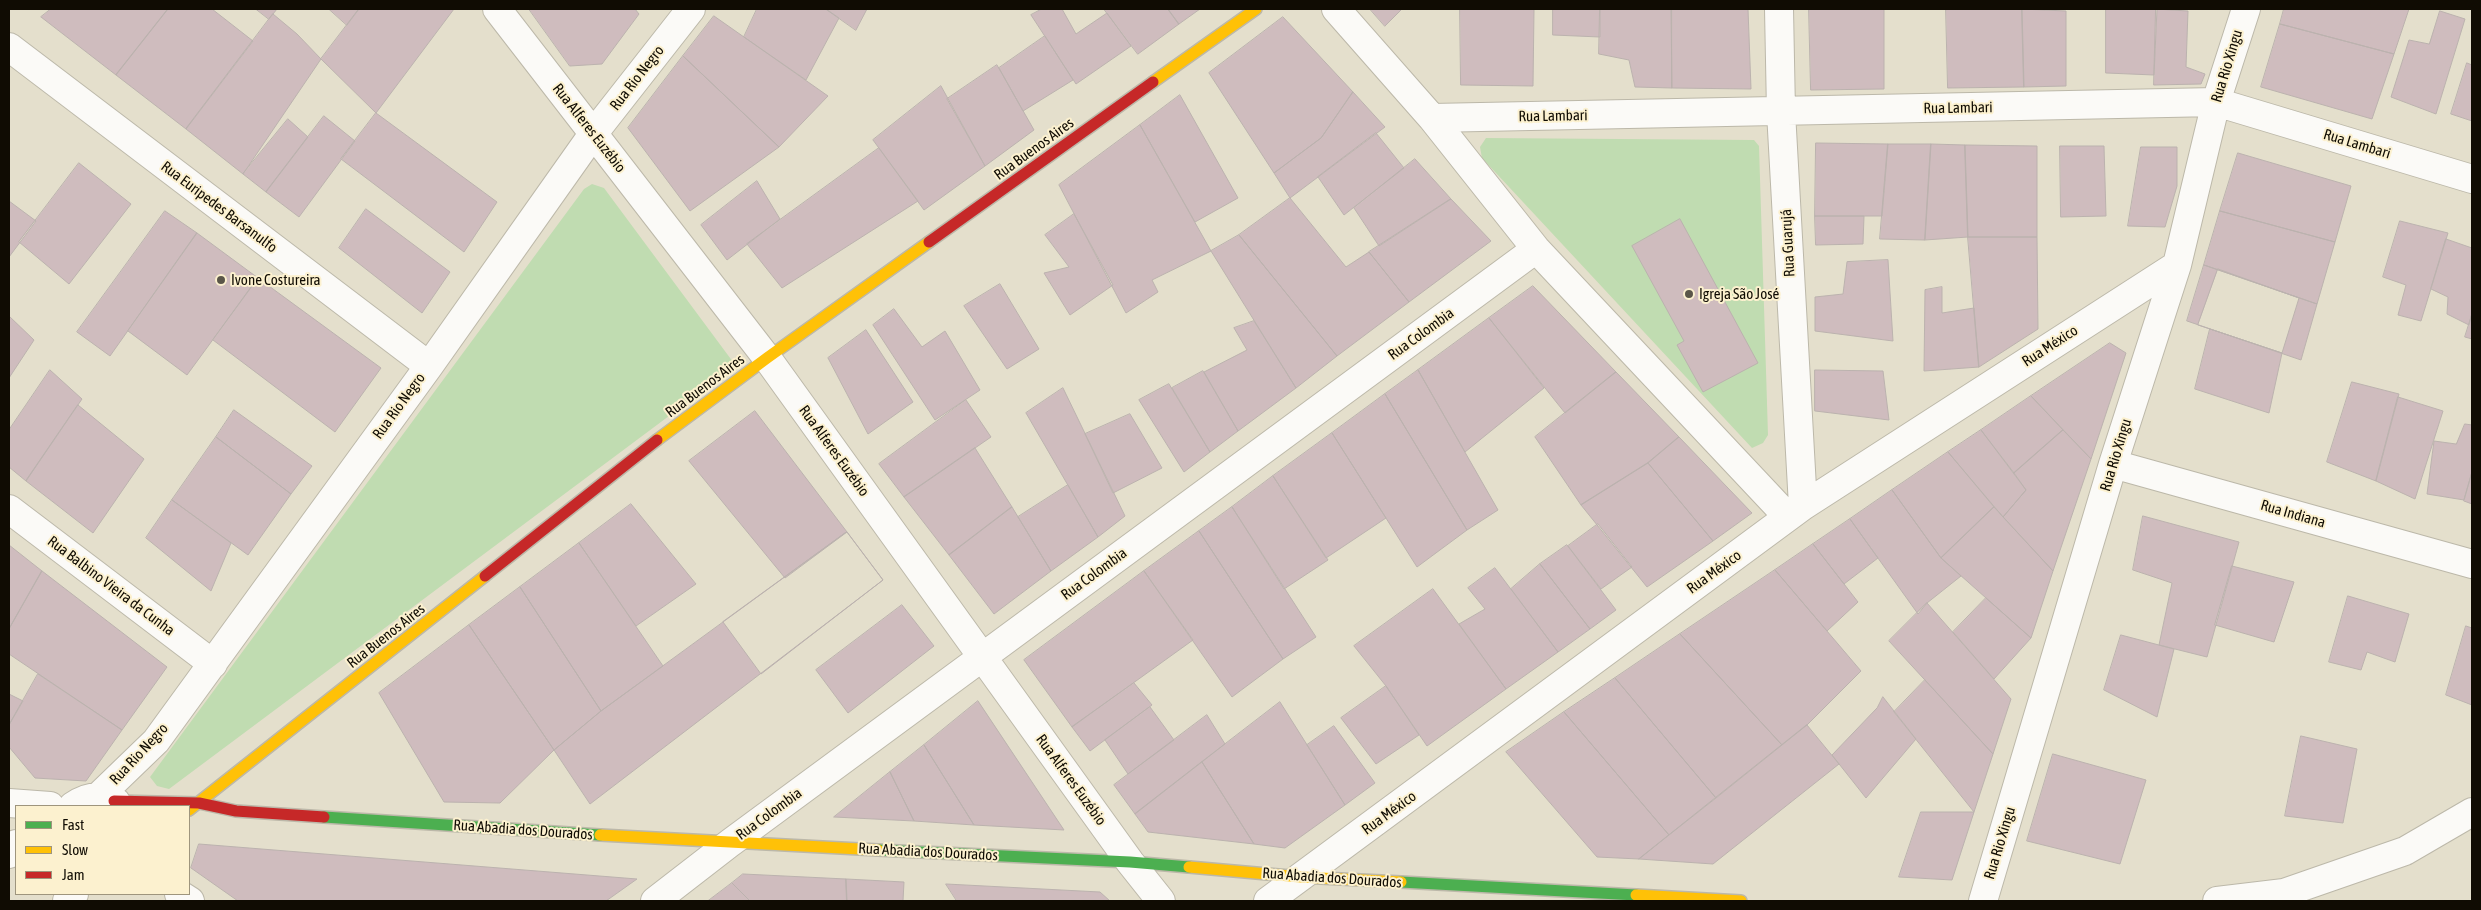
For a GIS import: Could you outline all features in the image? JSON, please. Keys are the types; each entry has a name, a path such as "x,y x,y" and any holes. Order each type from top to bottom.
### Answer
{"street":[{"name":"Rua Alferes Euzébio","path":"497,9 767,358 1130,862 1161,901"},
{"name":"Rua Rio Negro","path":"111,801 213,664 593,134 691,9"},
{"name":"Rua Buenos Aires","path":"190,809 635,458 767,358 1256,9"},
{"path":"1336,9 1432,118 1536,249 1796,512"},
{"name":"Rua Guarujá","path":"1779,9 1796,512"},
{"name":"Rua Rio Xingu","path":"1983,901 2113,464 2176,264 2216,102 2246,9"},
{"name":"Rua Euripedes Barsanulfo","path":"9,47 428,366"},
{"name":"Rua Lambari","path":"1432,118 2216,102 2472,179"},
{"name":"Rua Colombia","path":"655,901 730,843 1536,249"},
{"name":"Rua México","path":"1268,901 1796,512 2176,264"},
{"name":"Rua Indiana","path":"2113,464 2472,564"},
{"name":"Rua Balbino Vieira da Cunha","path":"9,509 213,664"},
{"path":"74,805 83,799 111,801"},
{"name":"Rua Abadia dos Dourados","path":"111,801 199,803 236,811 730,843 1130,862 1301,877 1742,901"},
{"path":"9,802 40,805"},
{"path":"2217,901 2284,893 2405,851 2472,812"}],"green space":[{"path":"1486,138 1754,140 1759,146 1768,435 1763,443 1752,448 1482,158 1480,147"},
{"path":"592,184 604,188 736,366 169,789 157,786 150,777 584,189"}],"building":[{"path":"51,9 168,9 116,75 41,17"},
{"path":"168,9 212,9 253,41 186,129 116,75"},
{"path":"256,9 277,9 269,19"},
{"path":"329,9 359,9 347,25"},
{"path":"359,9 454,9 376,113 321,59"},
{"path":"529,9 635,9 639,14 602,64 570,66"},
{"path":"757,9 826,9 839,18 806,80 744,37"},
{"path":"826,9 867,9 856,30"},
{"path":"1042,9 1062,9 1076,34 1107,13 1131,46 1076,84 1031,15"},
{"path":"1104,9 1168,9 1179,24 1138,54"},
{"path":"1168,9 1200,9 1179,24"},
{"path":"1370,9 1402,9 1385,26"},
{"path":"1460,9 1534,9 1533,86 1461,85"},
{"path":"1553,9 1600,9 1600,37 1553,35"},
{"path":"1600,9 1671,9 1672,88 1635,87 1629,60 1599,54"},
{"path":"1672,9 1748,9 1751,89 1672,88"},
{"path":"1809,9 1884,9 1884,89 1811,90"},
{"path":"1946,9 2022,9 2024,87 1948,88"},
{"path":"2022,9 2066,11 2066,86 2024,87"},
{"path":"2106,9 2157,9 2154,75 2106,73"},
{"path":"2156,9 2188,11 2186,67 2205,74 2201,84 2154,85"},
{"path":"2284,9 2409,9 2394,54 2280,24"},
{"path":"2440,11 2465,19 2436,114 2391,97 2409,40 2429,44"},
{"path":"273,14 297,34 321,59 243,174 186,129"},
{"path":"714,16 828,96 779,147 683,56"},
{"path":"1283,17 1353,92 1321,138 1274,173 1209,73"},
{"path":"2280,24 2394,54 2372,119 2261,87"},
{"path":"1045,36 1073,80 1023,111 999,68"},
{"path":"683,56 779,147 690,211 628,128"},
{"path":"2467,63 2472,65 2472,121 2451,114"},
{"path":"997,65 1034,130 985,166 947,99"},
{"path":"941,86 985,166 924,210 873,140"},
{"path":"1353,92 1385,127 1290,198 1274,173 1321,138"},
{"path":"1180,95 1238,198 1195,222 1140,125"},
{"path":"376,113 497,202 464,252 341,159"},
{"path":"324,116 355,141 299,217 266,192"},
{"path":"288,119 308,137 266,192 243,174"},
{"path":"1140,125 1211,251 1152,280 1158,292 1126,313 1059,185"},
{"path":"1376,133 1404,168 1344,215 1318,177"},
{"path":"1816,143 1888,144 1882,216 1815,216"},
{"path":"1888,144 1931,144 1925,240 1880,239"},
{"path":"1931,144 1965,145 1968,237 1925,240"},
{"path":"1965,145 2037,146 2037,237 1968,237"},
{"path":"2060,146 2104,146 2106,216 2061,217"},
{"path":"2141,147 2177,147 2177,186 2165,227 2128,226"},
{"path":"879,148 918,201 782,288 747,244"},
{"path":"2238,153 2351,186 2335,242 2220,211"},
{"path":"1415,159 1451,199 1379,246 1354,208"},
{"path":"79,163 131,204 69,284 19,242"},
{"path":"757,181 780,219 727,260 701,225"},
{"path":"1290,198 1346,267 1369,252 1409,302 1337,356 1239,235"},
{"path":"1451,199 1491,241 1409,302 1369,252"},
{"path":"9,201 36,221 9,257"},
{"path":"366,209 450,272 422,313 339,248"},
{"path":"165,211 197,233 110,356 77,332"},
{"path":"2220,211 2335,242 2317,304 2204,265"},
{"path":"1074,214 1113,285 1070,315 1044,273 1069,267 1045,235"},
{"path":"1815,216 1864,216 1863,244 1816,245"},
{"name":"Igreja São José","path":"1680,219 1758,363 1703,392 1677,345 1684,341 1632,246"},
{"path":"2400,221 2448,233 2421,321 2398,315 2406,285 2383,277"},
{"path":"197,233 258,278 187,375 128,331"},
{"path":"1239,235 1337,356 1296,388 1211,251"},
{"path":"1968,237 2037,237 2038,329 1979,367"},
{"path":"2446,239 2472,248 2472,313 2469,325 2447,314 2448,297 2431,289"},
{"path":"1888,260 1893,341 1815,331 1815,297 1843,294 1847,262"},
{"path":"2204,265 2317,304 2301,360 2187,321"},
{"path":"2218,269 2299,298 2282,353 2198,325"},
{"path":"258,278 381,368 335,432 213,340"},
{"path":"1000,284 1039,349 1007,369 964,306"},
{"path":"1533,286 1616,372 1565,413 1489,318"},
{"path":"1942,287 1942,313 1974,308 1979,367 1924,371 1925,290"},
{"path":"894,309 922,347 945,331 980,390 935,420 873,325"},
{"path":"2472,314 2472,339 2465,337"},
{"path":"9,316 34,340 9,378"},
{"path":"1489,318 1544,388 1465,452 1418,370"},
{"path":"1254,321 1296,388 1238,431 1204,372 1247,350 1234,328"},
{"path":"2210,329 2282,353 2269,413 2195,389"},
{"path":"866,330 913,402 868,434 828,358"},
{"path":"2110,343 2126,353 2091,459 2031,396"},
{"path":"50,370 82,399 26,481 9,467 9,430"},
{"path":"1418,370 1498,510 1467,530 1385,394"},
{"path":"1815,370 1883,371 1889,420 1815,411"},
{"path":"1203,371 1238,431 1210,452 1172,388"},
{"path":"1616,372 1679,437 1648,463 1581,505 1535,437"},
{"path":"2352,382 2399,394 2376,481 2327,462"},
{"path":"1169,384 1210,452 1184,472 1139,400"},
{"path":"1063,388 1125,516 1098,537 1026,413"},
{"path":"1385,394 1467,530 1417,567 1332,433"},
{"path":"2031,396 2063,430 2014,473 1981,430"},
{"path":"2398,397 2443,411 2415,499 2376,481"},
{"path":"966,400 991,437 904,497 879,464"},
{"path":"78,405 144,459 93,533 26,481"},
{"path":"234,410 312,466 291,494 216,437"},
{"path":"755,411 847,532 785,578 689,461"},
{"path":"1130,414 1162,468 1113,493 1085,434"},
{"path":"2465,424 2472,425 2472,472 2464,500 2427,494 2434,441 2456,444"},
{"path":"1981,430 2026,490 2003,517 1948,452"},
{"path":"2063,430 2091,459 2053,571 2003,517 2026,490 2014,473"},
{"path":"1332,433 1386,518 1326,558 1273,476"},
{"path":"216,437 291,494 248,555 172,500"},
{"path":"1679,437 1752,513 1713,541 1648,463"},
{"path":"975,448 1012,507 949,555 904,497"},
{"path":"1948,452 1994,507 1941,558 1892,490"},
{"path":"1648,463 1713,541 1647,587 1581,505"},
{"path":"2472,472 2472,504 2464,501"},
{"path":"1273,476 1328,560 1284,589 1232,507"},
{"path":"1068,485 1098,537 1051,571 1018,517"},
{"path":"1892,490 1941,558 1961,576 1927,603 1918,614 1850,519"},
{"path":"172,500 231,543 211,591 146,538"},
{"path":"631,504 696,584 636,626 579,543"},
{"path":"1012,507 1051,571 994,614 949,555"},
{"path":"1232,507 1316,637 1283,659 1199,531"},
{"path":"1994,507 2053,571 2031,638 1941,558"},
{"path":"2143,516 2239,542 2207,657 2159,645 2172,583 2133,570"},
{"path":"1850,519 1878,558 1844,584 1813,544"},
{"path":"1598,524 1632,567 1601,589 1568,546"},
{"path":"1199,531 1283,659 1232,697 1144,571"},
{"path":"847,532 883,580 590,804 554,750 601,711"},
{"path":"847,532 883,580 761,674 723,622"},
{"path":"579,543 663,666 601,711 520,587"},
{"path":"1813,544 1858,602 1827,631 1775,570"},
{"path":"9,545 42,571 9,629"},
{"path":"1567,545 1616,610 1590,629 1540,564"},
{"path":"1540,564 1590,629 1558,652 1511,589"},
{"path":"2232,566 2294,582 2274,642 2215,625"},
{"path":"1495,568 1558,652 1506,689 1459,624 1485,609 1468,588"},
{"path":"1775,570 1861,671 1807,725 1782,745 1680,634"},
{"path":"42,571 167,667 122,730 9,654 9,629"},
{"path":"1144,571 1193,640 1072,727 1024,660"},
{"path":"520,587 601,711 554,750 469,625"},
{"path":"1433,589 1506,689 1427,746 1386,686 1354,646"},
{"path":"2348,596 2409,614 2395,662 2367,652 2361,670 2329,662"},
{"path":"1986,598 2031,638 1994,679 1953,632"},
{"path":"1927,603 2011,699 1993,754 1889,641"},
{"path":"902,605 934,646 848,713 816,670"},
{"path":"469,625 554,750 500,803 444,802 379,693"},
{"path":"2466,626 2472,628 2472,705 2446,695"},
{"path":"1680,634 1782,745 1716,798 1615,678"},
{"path":"2121,635 2174,649 2157,717 2104,690"},
{"path":"38,674 122,730 86,781 35,778 9,747 9,725"},
{"path":"1615,678 1716,798 1669,835 1564,712"},
{"path":"1925,680 1993,754 1974,812 1894,712"},
{"path":"1134,683 1152,705 1090,751 1072,727"},
{"path":"1386,686 1419,735 1376,764 1341,718"},
{"path":"9,694 23,701 9,725"},
{"path":"1883,697 1916,739 1866,798 1832,755 1877,708"},
{"path":"978,701 1064,830 974,825 924,745"},
{"path":"1280,702 1345,805 1285,848 1254,844 1202,762"},
{"path":"1150,707 1174,740 1128,774 1105,740"},
{"path":"1564,712 1669,835 1639,859 1597,857 1506,752"},
{"path":"1207,715 1225,744 1135,814 1114,785"},
{"path":"1807,725 1839,764 1713,864 1639,859"},
{"path":"1334,726 1375,783 1345,805 1307,745"},
{"path":"2301,736 2357,749 2343,823 2285,816"},
{"path":"924,745 974,825 914,821 890,772"},
{"path":"2053,754 2146,780 2120,864 2027,841"},
{"path":"1202,762 1254,844 1148,832 1135,814"},
{"path":"890,772 914,821 834,817"},
{"path":"1921,812 1974,812 1952,880 1899,877"},
{"path":"199,844 637,879 606,901 238,901 191,868"},
{"path":"743,874 846,879 847,901 750,901 732,883"},
{"path":"846,879 904,882 903,901 847,901"},
{"path":"732,883 750,901 708,901"},
{"path":"946,884 1100,892 1110,901 957,901"}],"traffic: fast":[{"path":"324,817 600,835"},
{"path":"878,850 1130,862 1189,867"},
{"path":"1401,882 1636,895"}],"traffic: slow":[{"path":"1153,82 1256,9"},
{"path":"657,440 767,358 929,242"},
{"path":"190,809 485,576"},
{"path":"600,835 878,850"},
{"path":"1189,867 1301,877 1401,882"},
{"path":"1636,895 1741,901"}],"traffic: jam":[{"path":"929,242 1153,82"},
{"path":"485,576 657,440"},
{"path":"114,801 199,803 236,811 324,817"}],"place":[{"name":"Ivone Costureira","path":"221,280"},
{"name":"Igreja São José","path":"1689,294"}]}
